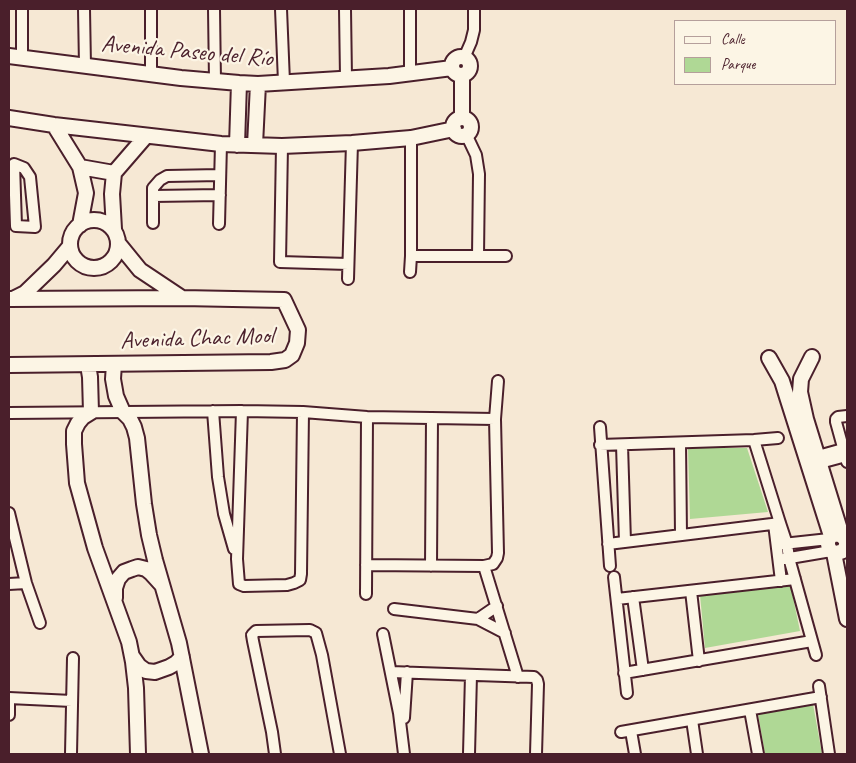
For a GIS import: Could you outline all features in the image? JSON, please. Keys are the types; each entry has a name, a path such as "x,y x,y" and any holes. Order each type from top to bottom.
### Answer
{"street":[{"path":"15,57 22,9"},
{"path":"84,9 84,66"},
{"path":"151,9 151,74"},
{"path":"214,9 215,81"},
{"path":"281,9 284,82"},
{"path":"345,9 346,78"},
{"path":"410,9 410,73"},
{"path":"9,118 54,126 238,145 282,146 352,143 470,130 470,124 462,118 457,71 467,73 469,68 468,62 464,58 474,30 474,9"},
{"name":"Avenida Paseo del Río","path":"15,57 151,74 258,84 457,71"},
{"path":"238,145 239,83"},
{"path":"255,145 258,84"},
{"path":"54,126 80,167 86,193 80,225"},
{"path":"460,132 476,155 479,174 478,256"},
{"path":"146,136 114,173 112,194 116,236 118,250 115,257 104,267 88,268 76,260 70,246 74,230 80,225 86,221 102,221 108,224 116,236 140,270 182,298"},
{"path":"410,272 411,138"},
{"path":"348,279 352,143"},
{"path":"219,224 221,144"},
{"path":"282,146 280,262 348,264"},
{"path":"12,164 24,168 30,177 35,226 16,226 12,164"},
{"path":"80,167 114,173"},
{"path":"153,223 153,188 160,180 167,176 220,175"},
{"path":"153,196 220,196"},
{"path":"10,299 25,293 54,265 70,246"},
{"path":"411,256 506,256"},
{"name":"Avenida Chac Mool","path":"9,365 271,362 285,360 292,354 297,342 298,330 284,300 182,298 10,299"},
{"path":"812,357 801,379 801,420 839,549"},
{"path":"769,358 819,460 839,549 847,618"},
{"path":"114,364 114,388 119,404 123,412 130,419 137,438 145,512 155,560 179,643 201,754"},
{"path":"88,365 91,412"},
{"path":"782,382 793,384 801,379"},
{"path":"366,565 484,566 493,564 498,553 495,419 498,381"},
{"path":"213,411 218,477 224,514 237,559"},
{"path":"9,413 242,411 303,412 367,417 495,419"},
{"path":"242,411 237,559 239,584 244,586 287,585 300,580 303,412"},
{"path":"91,412 83,417 74,431 77,483 95,548 129,642 136,688 138,754"},
{"path":"819,460 846,455 836,419 847,416"},
{"path":"366,594 367,417"},
{"path":"431,566 432,418"},
{"path":"600,427 610,566"},
{"path":"600,445 778,438"},
{"path":"754,440 777,524 788,544 816,655"},
{"path":"680,443 681,535"},
{"path":"622,445 624,542"},
{"path":"9,513 26,583 40,623"},
{"path":"608,544 777,524"},
{"path":"777,524 776,545 781,581"},
{"path":"776,545 788,544 839,549"},
{"path":"778,560 839,549"},
{"path":"484,566 518,676"},
{"path":"116,606 115,588 118,578 124,572 138,567 146,569 163,586"},
{"path":"614,577 627,693"},
{"path":"616,599 796,579"},
{"path":"9,584 26,583"},
{"path":"691,591 700,661"},
{"path":"633,597 643,670"},
{"path":"478,619 496,606"},
{"path":"394,609 478,619 505,633"},
{"path":"275,754 252,635 256,631 310,630 316,633 322,654 340,754"},
{"path":"383,634 404,754"},
{"path":"624,673 812,642"},
{"path":"132,656 139,666 146,671 155,672 169,667 182,657"},
{"path":"71,754 73,658"},
{"path":"391,672 534,677 538,684 536,754"},
{"path":"402,739 407,672"},
{"path":"469,754 471,675"},
{"path":"819,686 829,754"},
{"path":"635,754 626,731 821,697"},
{"path":"9,715 9,698 72,701"},
{"path":"750,710 758,754"},
{"path":"692,720 697,754"}],"green space":[{"path":"688,448 747,448 768,512 690,519"},
{"path":"790,583 800,631 705,648 700,595"},
{"path":"813,704 822,754 765,754 758,714"}]}
